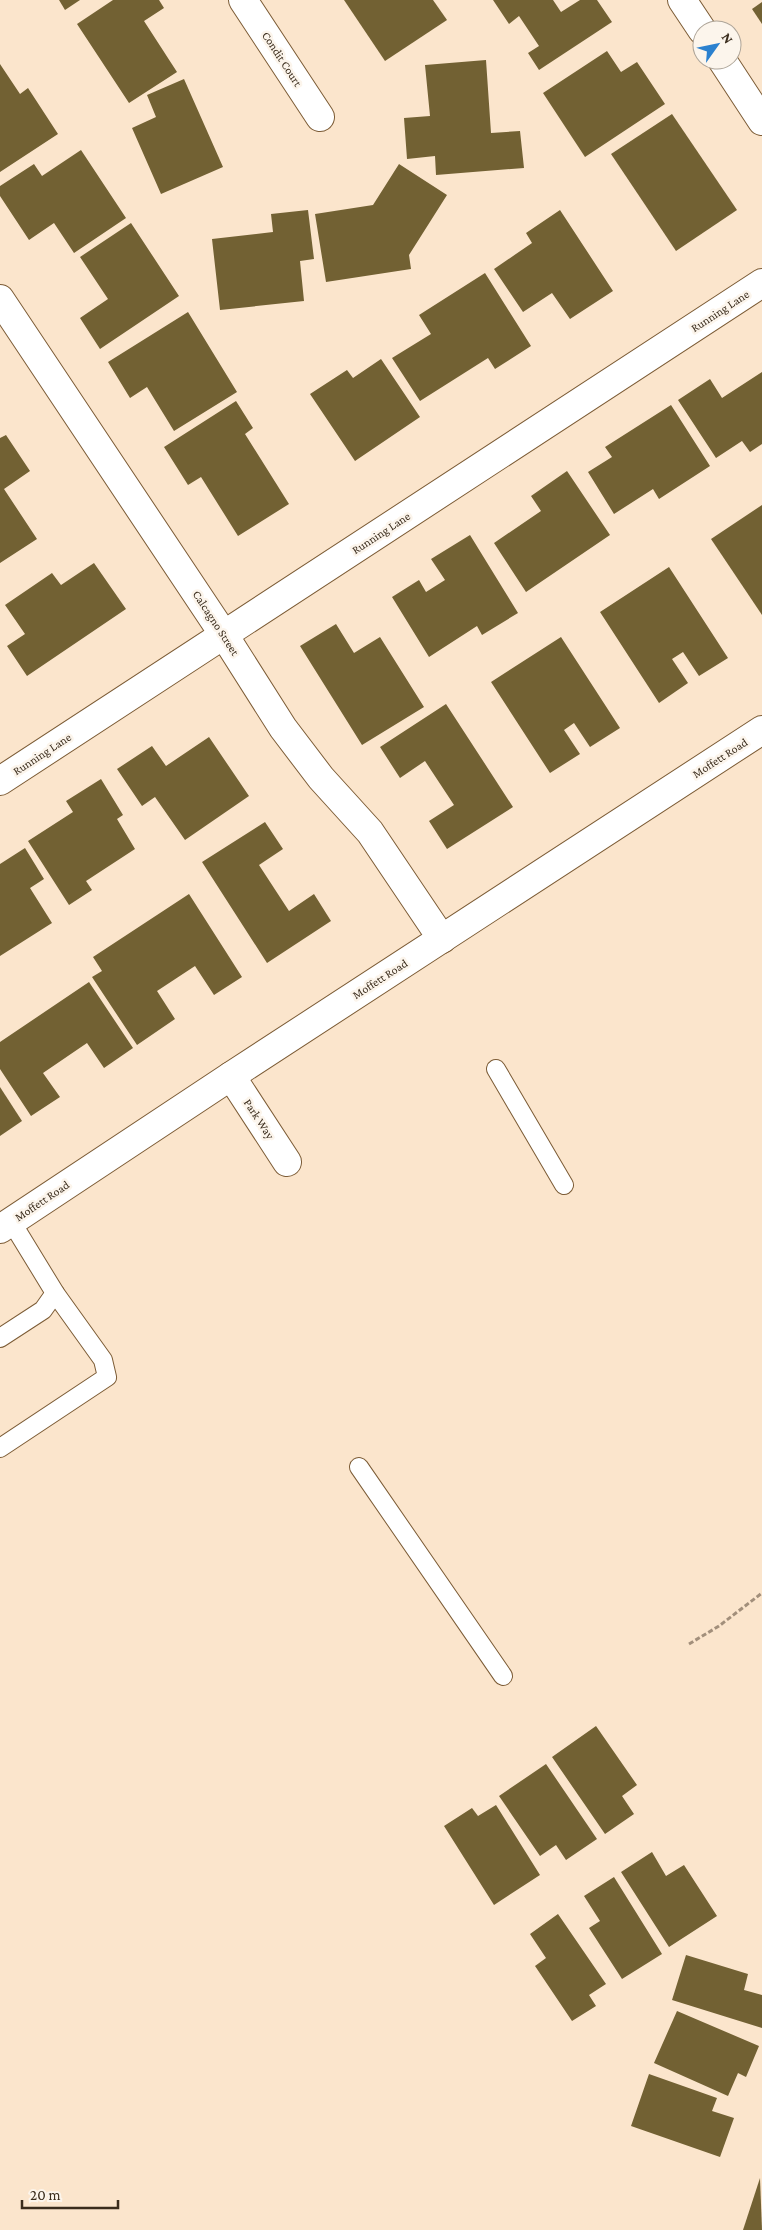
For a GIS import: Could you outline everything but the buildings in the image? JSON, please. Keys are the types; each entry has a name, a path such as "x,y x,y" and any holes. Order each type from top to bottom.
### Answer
{"street":[{"name":"Condit Court","path":"243,0 320,118"},
{"path":"682,0 695,20"},
{"path":"729,70 762,121"},
{"name":"Running Lane","path":"0,781 762,283"},
{"name":"Calcagno Street","path":"0,299 224,635 283,728 321,778 370,832 442,938"},
{"name":"Moffett Road","path":"6,1225 442,938 760,735"},
{"name":"Park Way","path":"231,1076 287,1162"}],"lane":[{"path":"496,1069 564,1185"},
{"path":"0,1448 107,1377 103,1360 56,1292 6,1225"},
{"path":"0,1338 43,1310 56,1292"},
{"path":"359,1467 504,1676"}],"path":[{"path":"689,1644 762,1593"}]}
